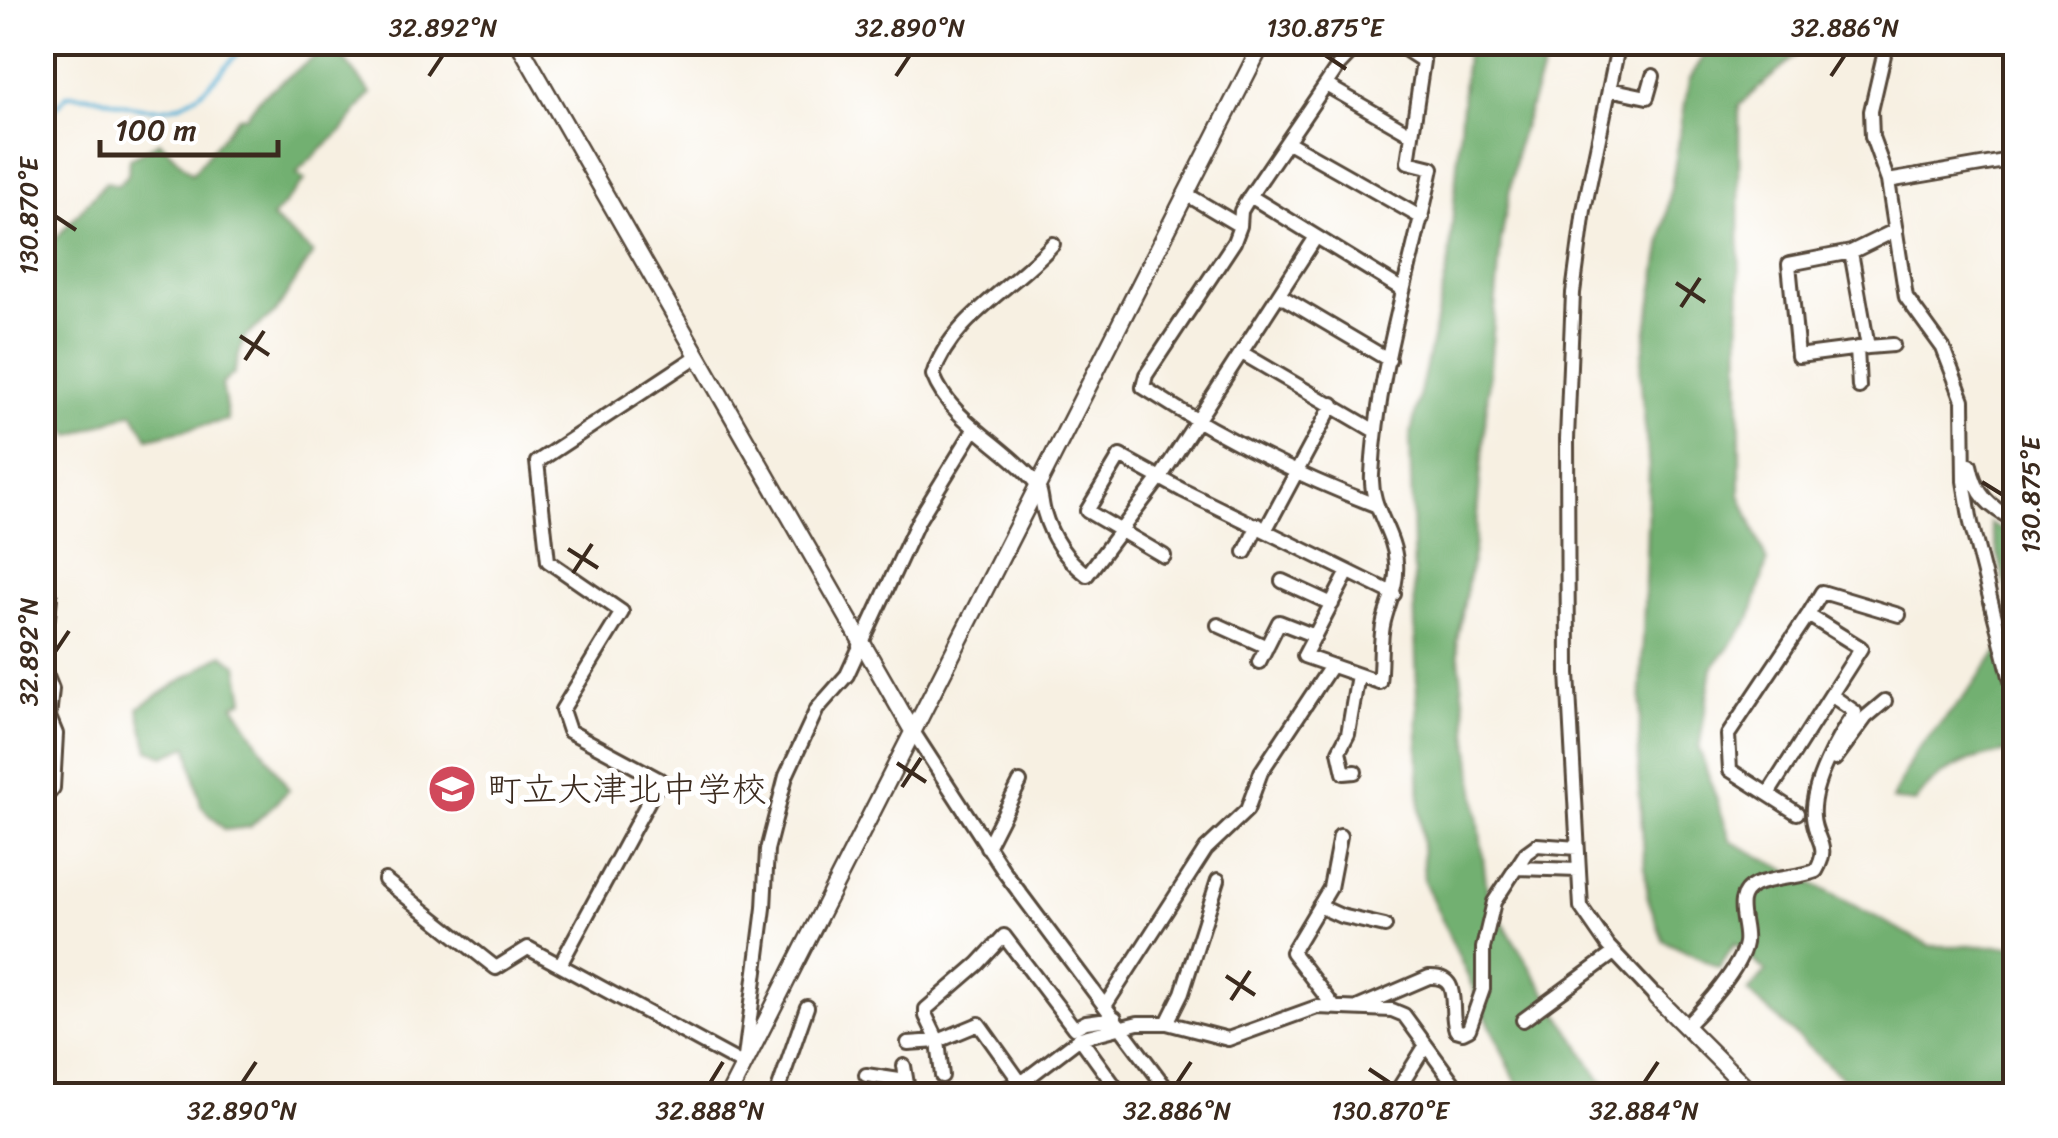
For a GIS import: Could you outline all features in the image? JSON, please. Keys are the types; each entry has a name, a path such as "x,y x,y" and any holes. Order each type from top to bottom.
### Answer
{"street":[{"path":"518,42 912,730 987,847 1172,1096"},
{"path":"728,1096 1263,42"},
{"path":"1361,42 1339,65 1250,196 1241,211 1234,242 1146,376 1143,387 1196,422 1375,504"},
{"path":"1348,572 1304,656 1379,682 1383,624 1394,594 1394,550 1375,504 1372,481 1376,431 1432,168 1408,162 1424,61 1394,42"},
{"path":"1619,42 1584,210 1572,310 1567,438 1568,673 1581,907 1614,953 1755,1096"},
{"path":"1887,42 1872,111 1872,137 1888,181 1906,297 1943,348 1963,400 1974,486 1990,508 2016,521"},
{"path":"1609,88 1647,97 1653,76"},
{"path":"1326,85 1411,134"},
{"path":"1288,142 1422,218"},
{"path":"1888,181 2016,160"},
{"path":"1186,194 1240,226"},
{"path":"1250,196 1404,290"},
{"path":"1893,345 1798,356 1789,264 1851,252 1896,230"},
{"path":"1053,244 1036,264 964,324 934,370 938,388 1038,485 1044,515 1059,546 1070,562 1087,575 1160,478 1316,237"},
{"path":"1851,252 1862,347 1859,387"},
{"path":"1279,295 1390,360"},
{"path":"1242,353 1376,431"},
{"path":"560,965 660,780 569,732 562,710 622,612 548,561 538,462 696,357"},
{"path":"1245,552 1333,404"},
{"path":"744,1065 764,908 767,850 786,776 817,709 848,675 918,521 975,428"},
{"path":"1966,443 1964,481 1971,524 2016,700"},
{"path":"1164,556 1086,511 1120,456 1394,594"},
{"path":"1282,582 1332,604"},
{"path":"1798,813 1730,770 1728,735 1822,592 1899,614"},
{"path":"42,620 48,618 50,597"},
{"path":"1768,794 1860,648 1808,614"},
{"path":"1259,662 1279,622 1315,636"},
{"path":"1218,625 1266,647"},
{"path":"42,664 52,689 49,717 56,734 53,788 42,801"},
{"path":"1105,1006 1206,849 1246,810 1261,772 1331,666"},
{"path":"1345,774 1339,750 1348,734 1358,675"},
{"path":"1686,1026 1716,994 1745,944 1741,904 1746,893 1754,885 1816,871 1823,859 1813,816 1819,786 1831,751 1855,712 1831,696"},
{"path":"1819,786 1852,733 1885,701"},
{"path":"987,847 1020,782"},
{"path":"1334,1008 1292,952 1330,888 1340,836"},
{"path":"1357,1008 1429,976 1440,976 1452,986 1456,1030 1470,1029 1483,989 1483,948 1494,902 1526,852 1537,845 1577,848"},
{"path":"1518,868 1578,870"},
{"path":"385,880 496,968 528,948 744,1065"},
{"path":"1167,1023 1182,993 1218,880"},
{"path":"1319,906 1341,916 1385,926"},
{"path":"942,1076 938,1041 926,1009 1004,936 1074,1028 1086,1022 1167,1023 1228,1039 1317,1007 1392,1010 1404,1015 1462,1095"},
{"path":"1523,1020 1614,953"},
{"path":"776,1096 808,1006"},
{"path":"980,1096 1021,1082 1080,1038 1118,1022"},
{"path":"908,1043 938,1041 980,1024 1034,1096"},
{"path":"1080,1038 1122,1096"},
{"path":"1394,1096 1426,1044"},
{"path":"866,1074 908,1088 904,1066"}],"green space":[{"path":"1467,42 1551,43 1518,143 1501,241 1474,549 1457,641 1488,899 1599,1078 1621,1095 1530,1095 1517,1084 1424,881 1410,438 1449,262"},
{"path":"1712,43 1810,43 1739,105 1740,494 1767,562 1750,620 1712,668 1699,749 1731,841 1931,946 2013,946 2015,1095 1861,1095 1748,992 1766,972 1735,943 1719,968 1663,940 1647,896 1638,773 1649,470 1640,372 1689,80"},
{"path":"332,44 371,93 343,130 301,168 297,174 305,180 272,218 313,253 276,312 244,338 234,373 222,384 228,420 148,438 133,412 71,436 57,421 65,369 57,358 46,383 43,382 43,253 106,182 118,185 128,175 129,159 160,142 192,174 238,117 246,116 261,97"},
{"path":"1990,523 2015,537 2015,750 1947,771 1915,803 1892,800 1914,754 1964,697 2013,631"},
{"path":"223,654 238,666 244,700 234,705 289,790 250,827 225,830 201,806 188,746 164,756 149,750 138,708"}],"waterway":[{"path":"42,120 68,95 92,96 151,109 184,102 210,84 248,42"}],"place":[{"name":"町立大津北中学校","path":"452,789"}]}
